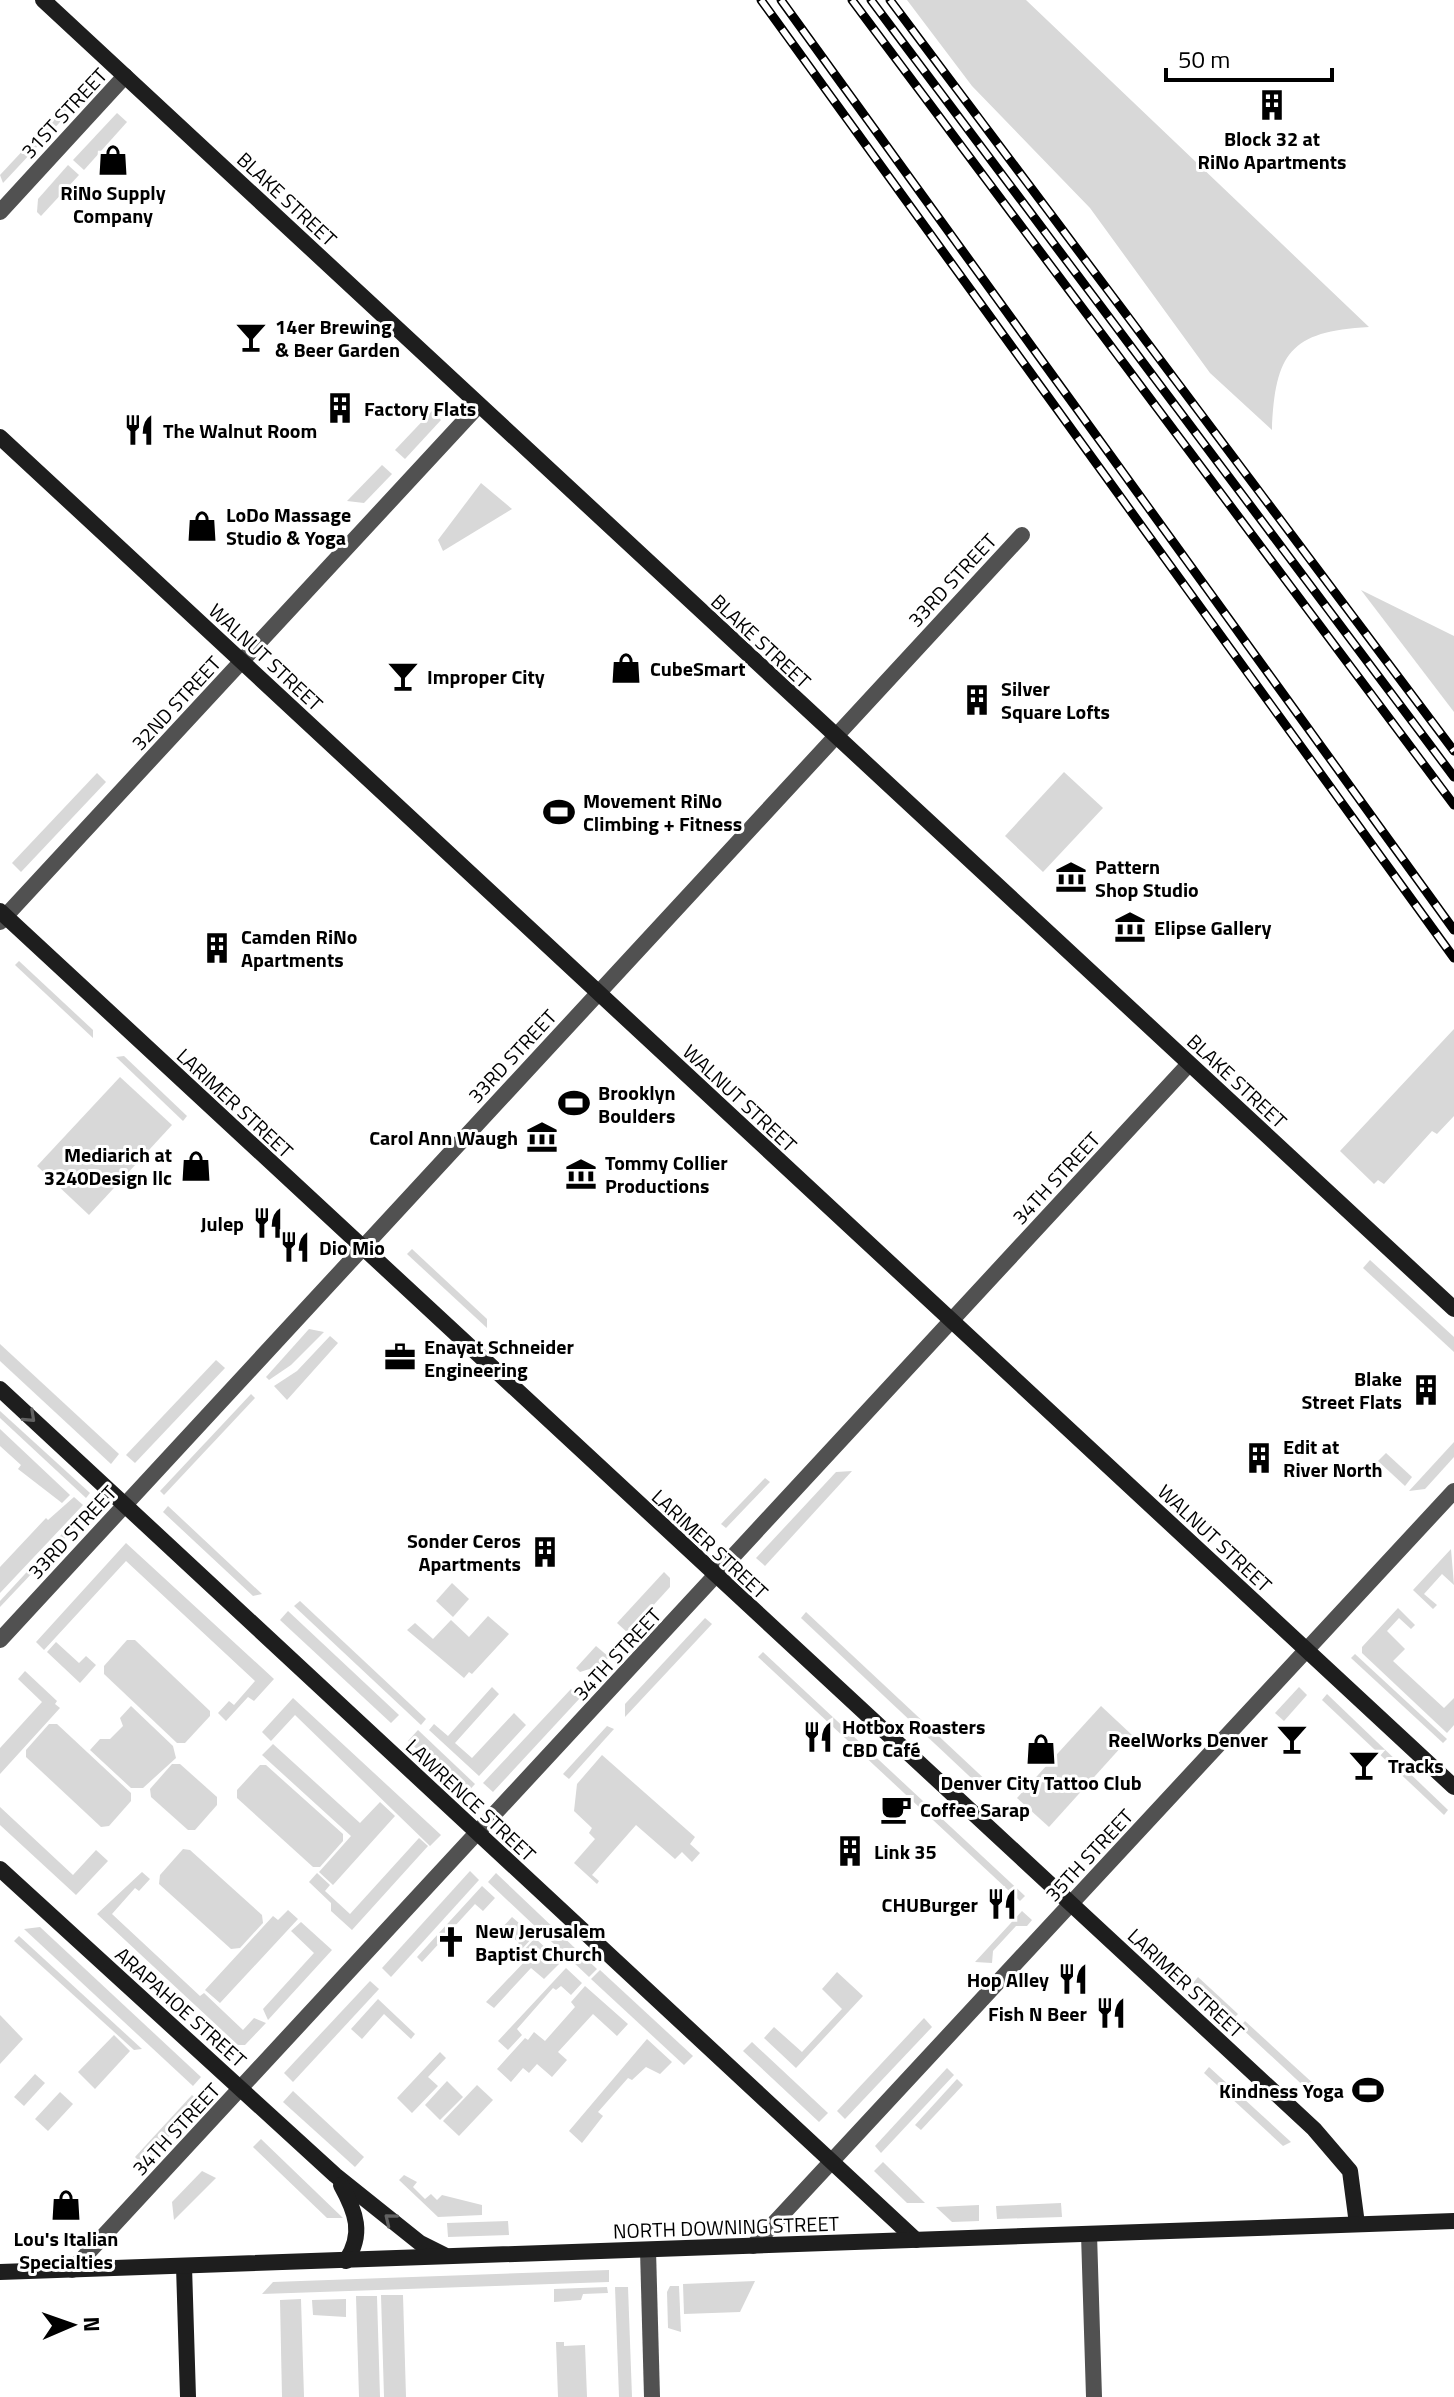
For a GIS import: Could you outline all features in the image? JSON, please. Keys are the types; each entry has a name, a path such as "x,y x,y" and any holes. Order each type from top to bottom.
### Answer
{"street":[{"name":"BLAKE STREET","path":"43,0 1454,1309"},
{"name":"31ST STREET","path":"0,212 125,76"},
{"name":"32ND STREET","path":"2,917 479,405"},
{"name":"WALNUT STREET","path":"0,437 1454,1787"},
{"name":"33RD STREET","path":"0,1640 1022,535"},
{"name":"LARIMER STREET","path":"2,917 1337,2153 1353,2180 1357,2224"},
{"name":"34TH STREET","path":"72,2270 1189,1064"},
{"name":"LAWRENCE STREET","path":"0,1389 916,2240"},
{"name":"35TH STREET","path":"753,2246 1454,1491"},
{"name":"ARAPAHOE STREET","path":"0,1869 335,2175 420,2243 449,2257"},
{"path":"335,2175 357,2222 355,2247 346,2261"},
{"name":"NORTH DOWNING STREET","path":"0,2272 1454,2221"},
{"path":"1089,2234 1094,2397"},
{"path":"648,2250 652,2397"},
{"path":"184,2266 188,2397"}],"shaded area":[{"path":"907,0 1026,0 1369,327 1321,334 1304,341 1292,352 1277,382 1272,430 1210,373 1090,208 972,86"},
{"path":"85,84 90,90 3,183 0,175"},
{"path":"117,113 127,122 84,170 73,160"},
{"path":"68,165 79,175 41,216 37,212 38,199"},
{"path":"432,411 441,420 405,459 395,450"},
{"path":"382,465 392,474 364,503 347,501"},
{"path":"481,483 512,509 443,551 438,540"},
{"path":"1361,590 1454,636 1454,712"},
{"path":"1064,772 1103,808 1043,872 1005,836"},
{"path":"97,773 106,782 21,872 12,863"},
{"path":"19,961 93,1030 93,1038 15,965"},
{"path":"1454,1029 1454,1116 1437,1134 1432,1131 1384,1184 1378,1180 1374,1184 1340,1151"},
{"path":"124,1056 187,1116 183,1121 116,1057"},
{"path":"120,1077 172,1125 89,1215 37,1166"},
{"path":"412,1249 487,1319 487,1328 407,1254"},
{"path":"1370,1260 1454,1337 1454,1352 1363,1268"},
{"path":"309,1329 324,1332 291,1365 269,1380 266,1377"},
{"path":"330,1336 338,1343 287,1400 274,1386 297,1371"},
{"path":"0,1344 119,1454 111,1464 0,1361"},
{"path":"216,1360 225,1368 135,1463 126,1455"},
{"path":"251,1394 255,1398 164,1495 160,1491"},
{"path":"0,1411 90,1493 86,1498 0,1418"},
{"path":"0,1429 70,1495 62,1503 18,1469 21,1465 0,1446"},
{"path":"1454,1442 1454,1457 1425,1489 1409,1491"},
{"path":"1386,1453 1412,1477 1405,1486 1378,1461"},
{"path":"852,1471 765,1566 756,1558 836,1472"},
{"path":"765,1478 770,1482 726,1528 721,1524"},
{"path":"74,1497 83,1505 0,1593 0,1567 46,1518 48,1520"},
{"path":"168,1506 262,1594 253,1596 163,1512"},
{"path":"85,1509 89,1513 0,1607 0,1601"},
{"path":"126,1543 274,1679 254,1701 248,1697 226,1721 218,1713 229,1701 234,1705 255,1681 126,1561 44,1650 36,1642"},
{"path":"1451,1549 1454,1585 1442,1574 1424,1594 1437,1605 1433,1609 1413,1590"},
{"path":"664,1572 670,1578 670,1587 628,1633 617,1623"},
{"path":"452,1583 469,1599 453,1617 436,1601"},
{"path":"300,1601 426,1719 421,1725 294,1606"},
{"path":"1398,1608 1415,1625 1411,1629 1399,1618 1387,1631 1405,1649 1393,1661 1444,1708 1454,1698 1454,1725 1447,1733 1362,1653 1362,1647"},
{"path":"288,1611 399,1715 391,1723 280,1620"},
{"path":"806,1612 991,1785 983,1789 801,1618"},
{"path":"488,1616 509,1634 472,1674 469,1672 464,1678 407,1630 415,1623 433,1639 451,1620 469,1637"},
{"path":"705,1618 712,1624 625,1717 625,1704"},
{"path":"127,1640 135,1640 210,1711 210,1716 185,1743 177,1743 104,1674 104,1666"},
{"path":"56,1642 79,1663 86,1656 96,1665 80,1683 47,1652"},
{"path":"596,1646 609,1657 602,1665 580,1672 576,1668"},
{"path":"763,1652 1025,1896 1020,1901 758,1657"},
{"path":"1355,1654 1447,1739 1443,1743 1351,1658"},
{"path":"25,1671 57,1701 55,1704 60,1708 0,1774 0,1748 42,1702 18,1679"},
{"path":"492,1687 499,1694 455,1743 472,1758 514,1713 526,1725 479,1776 429,1730 434,1724 448,1736"},
{"path":"1299,1687 1307,1695 1284,1721 1275,1713"},
{"path":"571,1689 580,1698 493,1792 483,1783"},
{"path":"1327,1694 1448,1810 1444,1815 1322,1700"},
{"path":"293,1698 441,1835 430,1846 295,1715 271,1741 262,1732"},
{"path":"131,1706 173,1746 176,1758 143,1788 131,1788 90,1750 100,1739 110,1739 123,1726 120,1718"},
{"path":"1101,1706 1132,1735 1049,1827 1017,1798"},
{"path":"49,1724 57,1724 131,1793 131,1801 109,1826 101,1827 26,1757 26,1750"},
{"path":"607,1726 614,1729 569,1779 563,1774"},
{"path":"418,1730 475,1784 466,1794 408,1741"},
{"path":"273,1744 360,1823 380,1802 395,1816 333,1885 319,1872 351,1836 262,1755"},
{"path":"602,1755 695,1837 690,1844 700,1853 692,1862 682,1852 675,1859 636,1825 592,1875 599,1881 597,1884 574,1863 595,1839 589,1833 592,1828 574,1811 577,1784"},
{"path":"172,1764 180,1764 217,1797 217,1805 195,1830 188,1830 151,1797 150,1789"},
{"path":"260,1765 266,1765 343,1834 343,1841 320,1867 313,1867 237,1798 237,1790"},
{"path":"0,1807 73,1875 96,1850 108,1861 76,1895 0,1825"},
{"path":"419,1838 428,1846 352,1930 331,1911 331,1903 309,1882 317,1873 330,1885 325,1891 350,1914"},
{"path":"183,1849 190,1850 262,1915 263,1923 240,1948 231,1949 159,1884 160,1875"},
{"path":"470,1871 479,1880 391,1977 382,1968"},
{"path":"142,1872 150,1879 139,1891 135,1888 112,1914 200,1996 204,1993 243,2030 254,2018 266,2023 245,2045 238,2045 97,1914"},
{"path":"496,1873 597,1969 589,1977 488,1882"},
{"path":"482,1886 495,1898 483,1911 475,1904 422,1962 417,1957"},
{"path":"288,1910 298,1919 220,2003 205,1990 273,1916 278,1920"},
{"path":"1022,1911 1032,1920 1027,1926 1016,1926 993,1951 992,1963 975,1962"},
{"path":"512,1917 534,1936 520,1951 516,1947 519,1943 511,1936 505,1939 497,1933"},
{"path":"301,1922 332,1950 268,2020 263,2009 314,1953 291,1931"},
{"path":"40,1927 201,2077 193,2086 24,1929"},
{"path":"19,1936 142,2049 134,2050 14,1941"},
{"path":"535,1938 561,1962 544,1979 531,1968 494,2008 486,2002 528,1958 522,1952"},
{"path":"566,1968 582,1983 571,1995 561,1986 556,1990 553,1988 517,2029 522,2035 508,2050 498,2041"},
{"path":"600,1970 693,2056 684,2065 591,1979"},
{"path":"837,1972 863,1996 796,2068 764,2038 774,2027 802,2052 842,2009 822,1989"},
{"path":"1198,1977 1238,2014 1232,2020 1193,1983"},
{"path":"370,1981 379,1989 293,2082 284,2073"},
{"path":"585,1986 628,2024 617,2036 593,2014 558,2052 567,2060 552,2077 537,2064 529,2073 523,2068 511,2082 497,2069 534,2032 545,2041 575,2007 571,2002"},
{"path":"378,1999 415,2034 411,2039 384,2014 362,2039 351,2029"},
{"path":"0,2015 23,2039 0,2064"},
{"path":"924,2018 932,2027 845,2119 837,2111"},
{"path":"1245,2021 1316,2086 1310,2092 1240,2027"},
{"path":"114,2035 130,2051 95,2089 78,2072"},
{"path":"647,2039 672,2062 660,2074 646,2067 632,2080 628,2078 598,2112 603,2116 582,2143 569,2131"},
{"path":"752,2042 828,2113 819,2122 743,2051"},
{"path":"440,2052 446,2058 428,2077 438,2086 412,2113 397,2098"},
{"path":"1209,2067 1291,2142 1283,2146 1204,2073"},
{"path":"947,2068 954,2075 881,2153 875,2146"},
{"path":"35,2074 45,2083 24,2106 14,2097"},
{"path":"957,2079 963,2085 921,2130 915,2125"},
{"path":"447,2081 463,2097 440,2120 425,2105"},
{"path":"477,2085 493,2100 459,2136 443,2121"},
{"path":"293,2091 364,2157 355,2167 283,2102"},
{"path":"60,2092 73,2104 48,2131 35,2119"},
{"path":"192,2095 200,2103 143,2165 135,2157"},
{"path":"261,2139 343,2218 327,2218 253,2147"},
{"path":"883,2162 925,2203 907,2203 874,2171"},
{"path":"202,2171 216,2178 174,2220 172,2202"},
{"path":"404,2175 417,2182 413,2187 425,2199 431,2194 437,2200 442,2195 482,2205 482,2215 438,2217 399,2180"},
{"path":"1061,2203 1062,2217 997,2219 996,2206"},
{"path":"979,2205 979,2221 952,2222 936,2207"},
{"path":"508,2221 509,2235 448,2237 447,2223"},
{"path":"609,2270 609,2282 262,2294 273,2282"},
{"path":"755,2281 740,2312 684,2314 683,2284"},
{"path":"670,2286 679,2286 681,2332 668,2328 667,2292"},
{"path":"607,2287 608,2293 583,2294 581,2300 554,2302 554,2289"},
{"path":"615,2287 628,2287 632,2397 619,2397"},
{"path":"381,2295 403,2295 406,2397 384,2397"},
{"path":"356,2296 377,2296 380,2397 359,2397"},
{"path":"301,2299 304,2397 282,2397 280,2300"},
{"path":"346,2299 346,2317 313,2315 312,2300"},
{"path":"556,2342 564,2342 564,2346 585,2345 587,2397 558,2397"}],"railway":[{"path":"761,0 1454,958"},
{"path":"781,0 1454,930"},
{"path":"852,0 1454,805"},
{"path":"871,0 1454,777"},
{"path":"890,0 1454,751"}],"place":[{"name":"Block 32 at RiNo Apartments","path":"1272,105"},
{"name":"RiNo Supply Company","path":"113,160"},
{"name":"14er Brewing & Beer Garden","path":"251,337"},
{"name":"Factory Flats","path":"340,408"},
{"name":"The Walnut Room","path":"139,430"},
{"name":"LoDo Massage Studio & Yoga","path":"202,526"},
{"name":"CubeSmart","path":"626,668"},
{"name":"Improper City","path":"403,676"},
{"name":"Silver Square Lofts","path":"977,700"},
{"name":"Movement RiNo Climbing + Fitness","path":"559,812"},
{"name":"Pattern Shop Studio","path":"1071,877"},
{"name":"Elipse Gallery","path":"1130,927"},
{"name":"Camden RiNo Apartments","path":"217,948"},
{"name":"Brooklyn Boulders","path":"574,1103"},
{"name":"Carol Ann Waugh","path":"542,1137"},
{"name":"Mediarich at 3240Design llc","path":"196,1166"},
{"name":"Tommy Collier Productions","path":"581,1174"},
{"name":"Julep","path":"268,1223"},
{"name":"Dio Mio","path":"295,1247"},
{"name":"Enayat Schneider Engineering","path":"400,1357"},
{"name":"Blake Street Flats","path":"1426,1390"},
{"name":"Edit at River North","path":"1259,1458"},
{"name":"Sonder Ceros Apartments","path":"545,1552"},
{"name":"Hotbox Roasters CBD Café","path":"818,1737"},
{"name":"ReelWorks Denver","path":"1292,1739"},
{"name":"Denver City Tattoo Club","path":"1041,1749"},
{"name":"Tracks","path":"1364,1765"},
{"name":"Coffee Sarap","path":"896,1809"},
{"name":"Link 35","path":"850,1851"},
{"name":"CHUBurger","path":"1002,1904"},
{"name":"New Jerusalem Baptist Church","path":"451,1942"},
{"name":"Hop Alley","path":"1073,1979"},
{"name":"Fish N Beer","path":"1111,2013"},
{"name":"Kindness Yoga","path":"1368,2090"},
{"name":"Lou's Italian Specialties","path":"66,2205"}]}
